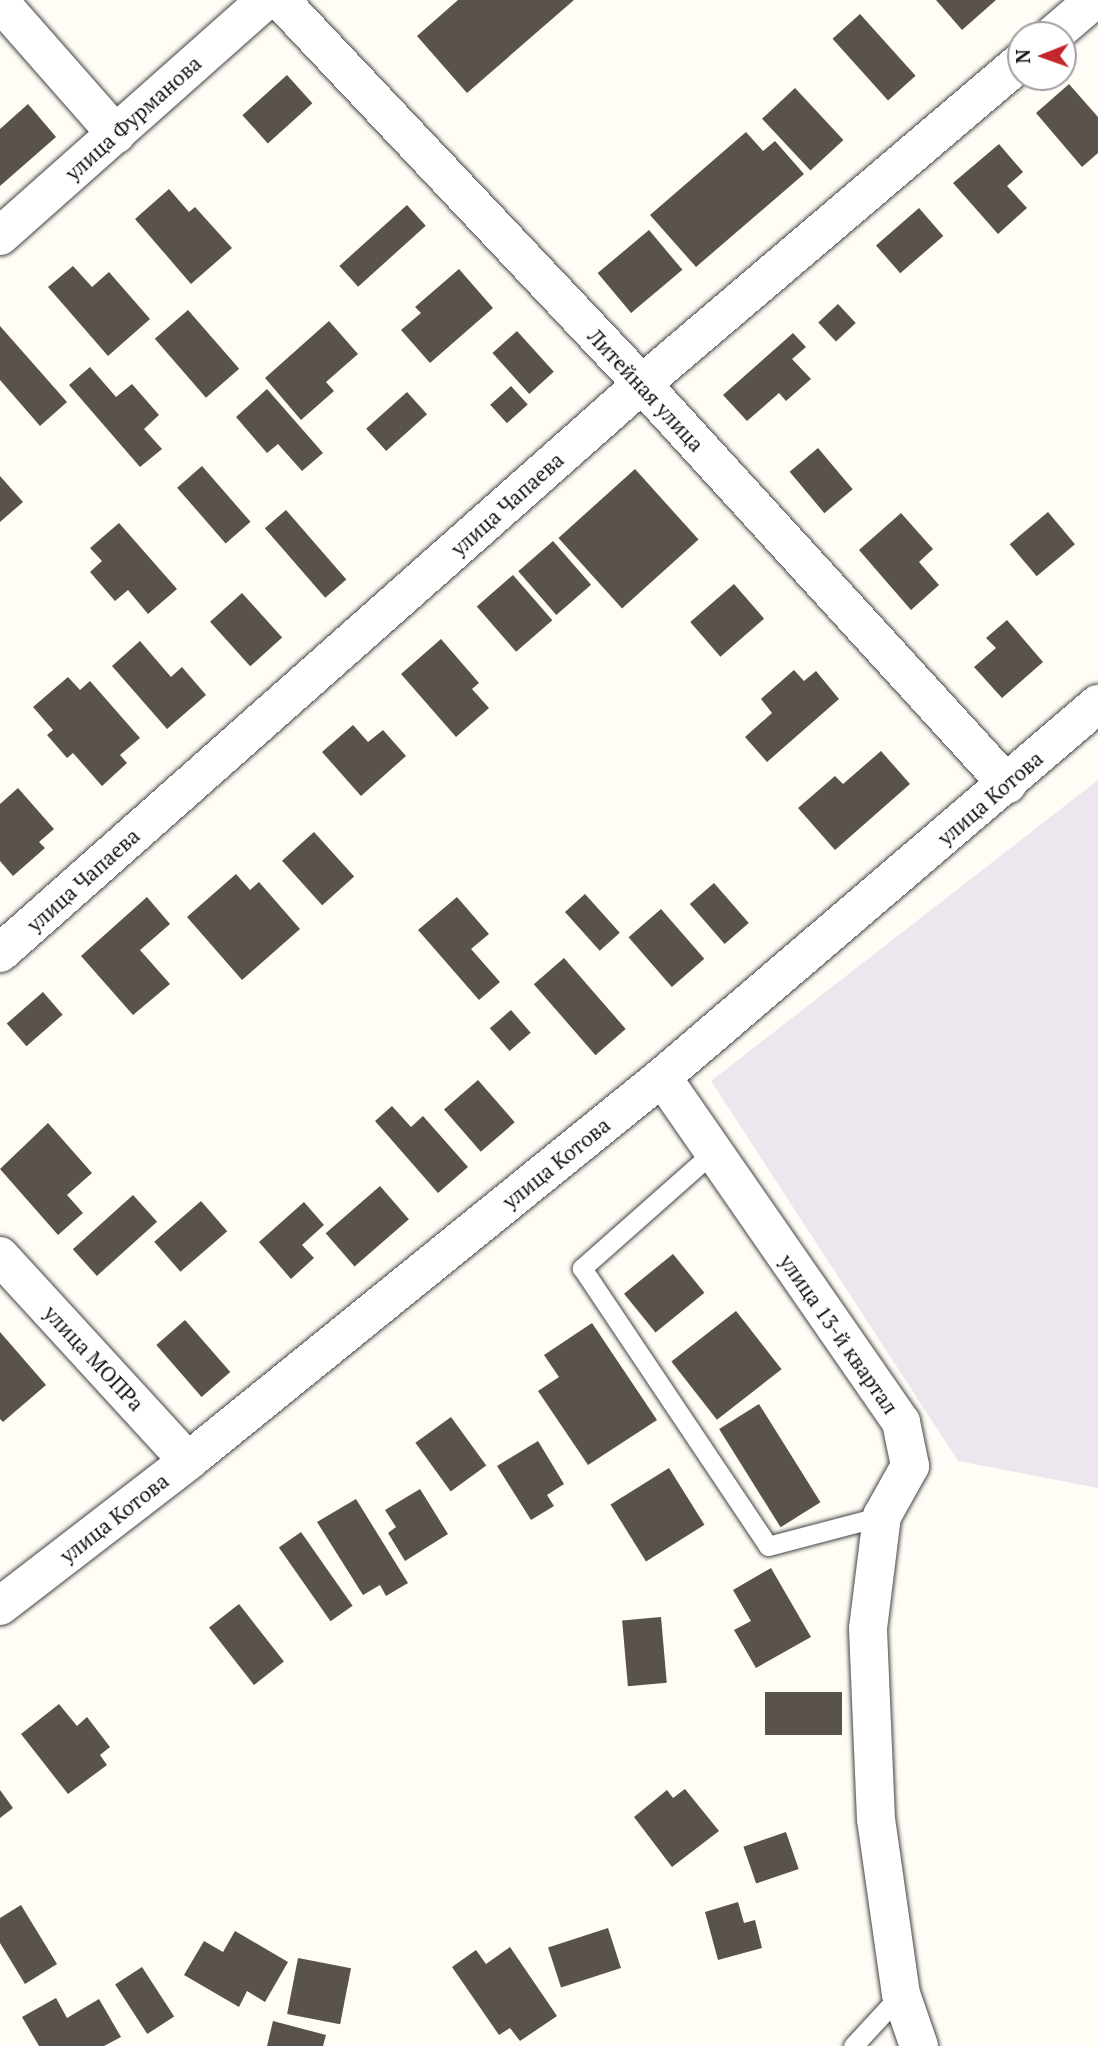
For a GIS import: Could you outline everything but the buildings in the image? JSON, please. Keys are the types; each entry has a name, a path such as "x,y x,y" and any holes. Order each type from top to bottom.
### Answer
{"street":[{"name":"улица Фурманова","path":"0,236 266,0"},
{"name":"Литейная улица","path":"280,0 642,384 1007,784"},
{"path":"1069,21 1094,0"},
{"path":"0,2 116,134"},
{"name":"улица Чапаева","path":"0,953 642,384 1007,74"},
{"name":"улица Котова","path":"0,1606 188,1461 662,1077 1098,704"},
{"name":"улица 13-й квартал","path":"662,1077 712,1153 901,1422 910,1466 882,1516 868,1629 876,1819 901,1994 919,2046"},
{"name":"улица МОПРа","path":"0,1256 188,1461"}],"lane":[{"path":"712,1153 582,1268 768,1546 882,1516"},
{"path":"853,2046 901,1994"}],"shaded area":[{"path":"1098,780 1098,1488 958,1461 711,1081"}]}
